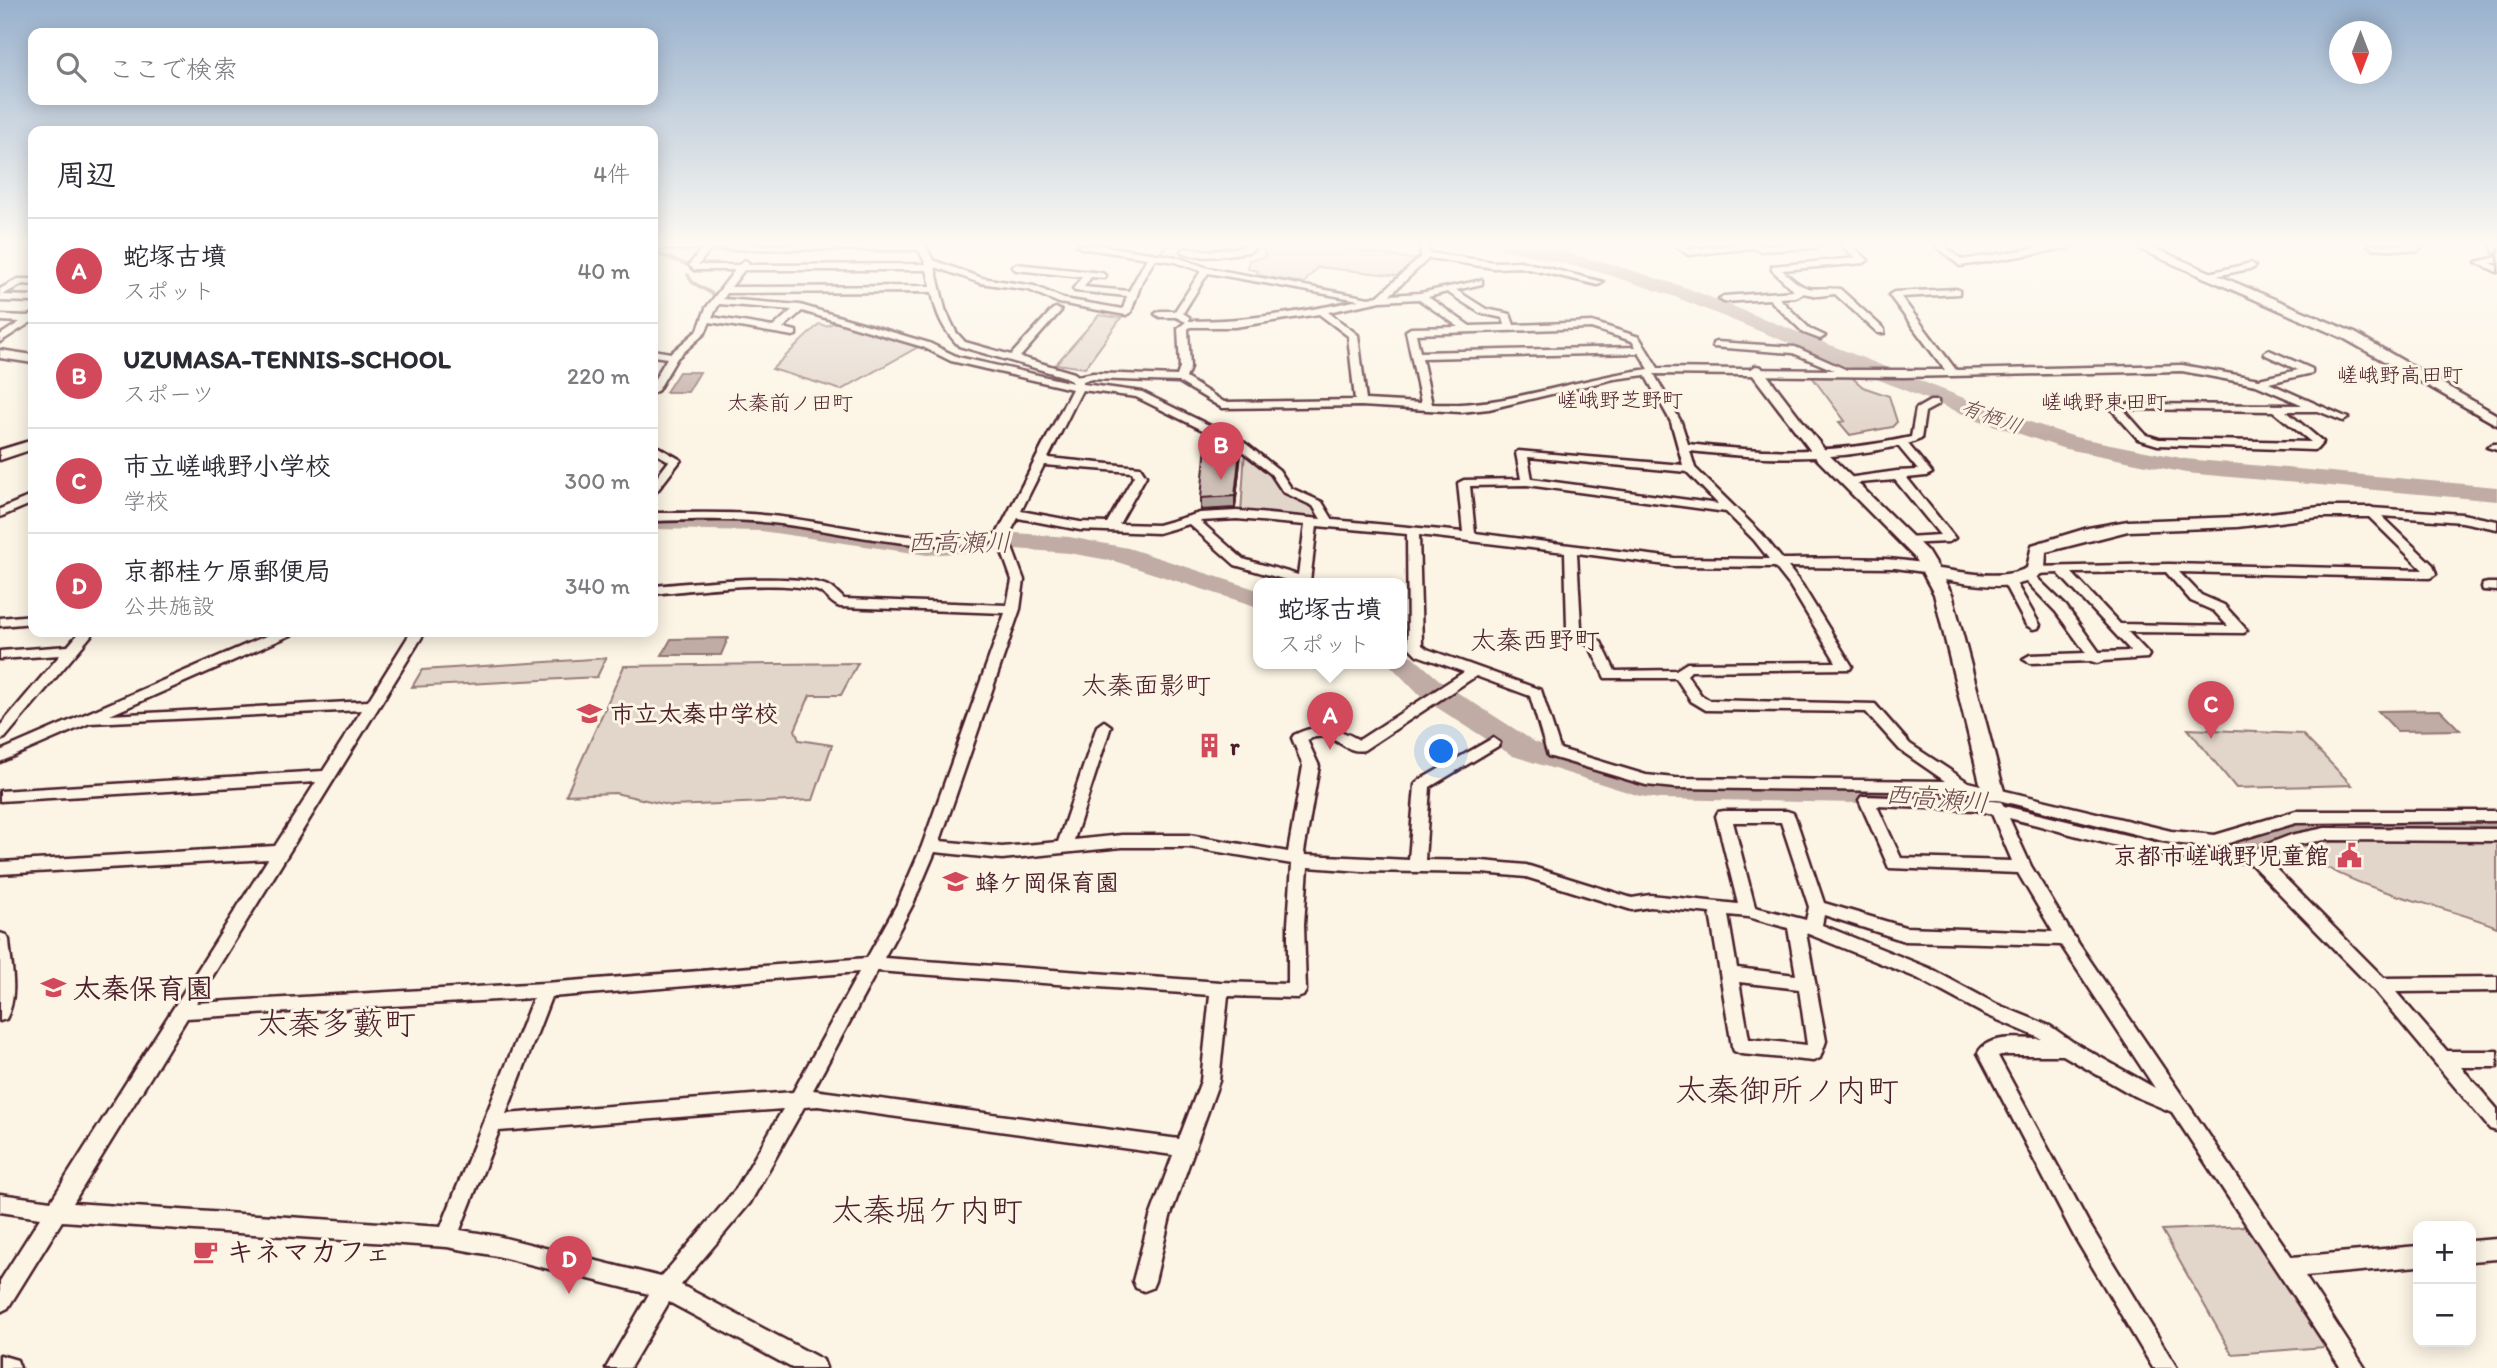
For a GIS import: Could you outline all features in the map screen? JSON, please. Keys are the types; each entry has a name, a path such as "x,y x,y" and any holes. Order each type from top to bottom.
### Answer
{"street":[{"path":"658,382 673,356 702,331 711,309"},
{"path":"775,330 799,309"},
{"path":"803,309 926,345 956,359 1138,394 1241,444 1275,472 1287,490 1318,503 1329,523"},
{"path":"941,309 952,336 962,344 1046,367 1077,383"},
{"path":"1098,309 1126,312 1127,309"},
{"path":"1178,314 1181,309"},
{"path":"1181,379 1185,368 1183,328 1188,324 1235,324 1331,309"},
{"path":"1439,309 1466,327"},
{"path":"1480,309 1507,316 1510,326"},
{"path":"1785,309 1807,331 1820,336"},
{"path":"1857,309 1881,331"},
{"path":"1904,309 1952,372"},
{"path":"2285,309 2350,336 2497,421"},
{"path":"1014,358 1056,311"},
{"path":"1321,311 1353,335 1361,403"},
{"path":"1160,314 1178,314 1188,324"},
{"path":"0,318 28,318"},
{"path":"708,319 793,333"},
{"path":"0,339 28,320"},
{"path":"1427,406 1410,331 1466,327 1592,325 1636,339 1676,422 1690,469 1758,537 1813,609 1845,666 1687,667 1680,674 1610,675 1596,645 1574,628 1571,551"},
{"path":"1716,345 1795,350 1846,373"},
{"path":"1416,355 1643,350"},
{"path":"658,353 673,356"},
{"path":"2259,382 2308,371 2269,353"},
{"path":"0,354 28,358"},
{"path":"617,1368 665,1288 743,1196 905,904 930,846 1013,609 1018,580 1004,541 1019,500 1041,461 1077,383 1093,376 1181,379 1222,405 1361,403 1461,409 1489,406 1614,376 1652,371 1756,370 1903,374 2182,368 2259,382 2325,408 2343,418"},
{"path":"1756,370 1822,456 1933,571 1943,594 1996,803 2023,867 2066,939 2354,1368"},
{"path":"1685,447 1774,457 1822,456 1900,443 1916,439 1920,411 1934,403"},
{"path":"2276,408 2316,442 2313,447 2158,442 2142,437 2117,410 2119,406 2325,408"},
{"path":"1847,481 1926,473 1900,443"},
{"path":"0,455 28,446"},
{"path":"658,450 675,460 658,482"},
{"path":"1527,482 1522,453 1690,469"},
{"path":"1041,461 1136,469 1140,475 1112,526"},
{"path":"1897,474 1950,538 1906,541"},
{"path":"1469,536 1464,483 1527,482 1731,509"},
{"path":"0,513 28,501"},
{"path":"2032,573 2038,549 2109,528 2166,523 2238,522 2320,512 2371,512 2462,518 2497,525"},
{"path":"1016,514 1080,526 1158,530 1191,520 1237,515 1469,536 1674,562 1895,564 1933,571 2007,578 2061,569 2169,568 2430,574 2429,568 2371,512"},
{"path":"658,517 749,517 934,544 1004,541"},
{"path":"1191,520 1239,562 1297,578"},
{"path":"1304,578 1311,522"},
{"path":"1413,531 1415,646 1422,652 1536,693 1553,752 1646,780 1675,783 1966,788"},
{"path":"2118,628 2239,630 2220,608 2196,598 2169,568"},
{"path":"2030,659 2097,659 2142,655 2061,569"},
{"path":"2032,573 2097,659"},
{"path":"2007,578 2033,625"},
{"path":"658,590 767,584 804,586 827,589 840,603 1013,609"},
{"path":"0,622 28,619"},
{"path":"0,735 83,637"},
{"path":"0,757 275,637"},
{"path":"0,1301 415,637"},
{"path":"0,655 72,650"},
{"path":"182,1011 545,990 872,964 1220,989 1297,991 1296,924 1300,860 1296,852 1311,766 1299,738 1310,732 1329,729 1359,747 1475,671"},
{"path":"1680,674 1696,698 1706,705 1870,707 1905,747 1966,788 1996,803"},
{"path":"86,720 373,705"},
{"path":"1064,847 1104,726"},
{"path":"1417,865 1423,785 1493,743"},
{"path":"0,796 329,776"},
{"path":"2023,867 1895,864 1867,800 1996,803 2160,841 2216,858 2253,856 2297,839 2325,834 2497,835"},
{"path":"1748,911 1724,816 1787,817 1817,907"},
{"path":"2160,841 2216,841 2311,816 2494,819"},
{"path":"2279,823 2297,839"},
{"path":"930,846 1002,853 1122,841 1189,841 1300,860 1526,871 1632,904 1650,901 1748,911 1782,918 1923,973 1990,1009 2044,1031 2141,1090 2178,1106"},
{"path":"0,868 281,852"},
{"path":"2253,856 2380,985 2497,1123"},
{"path":"1718,908 1741,1046 1813,1053 1816,1041 1806,984 1804,926 1817,907"},
{"path":"1817,907 1905,934 2066,939"},
{"path":"0,940 5,990 0,1014"},
{"path":"1729,974 1806,984"},
{"path":"2380,985 2497,984"},
{"path":"1144,1281 1160,1217 1210,1081 1220,989"},
{"path":"447,1237 545,990"},
{"path":"2066,1046 1999,1046 1987,1053 2081,1229 2166,1368"},
{"path":"2443,1059 2497,1059"},
{"path":"492,1123 818,1098 1184,1148"},
{"path":"0,1203 58,1211 447,1237 498,1246 665,1288 815,1368"},
{"path":"2476,1250 2497,1248"},
{"path":"2286,1268 2413,1256"},
{"path":"0,1366 9,1368"}],"shaded area":[{"path":"1099,315 1121,318 1085,368 1056,364"},
{"path":"835,322 918,347 841,390 772,369 819,324 826,326"},
{"path":"679,372 700,372 688,392 666,392"},
{"path":"1810,374 1849,375 1863,387 1889,396 1897,422 1892,427 1850,435 1839,422 1845,421"},
{"path":"1245,449 1273,473 1284,490 1316,504 1325,522 1241,514"},
{"path":"728,638 721,655 662,655 671,639"},
{"path":"606,658 597,677 412,687 422,670"},
{"path":"858,663 841,695 810,695 795,730 799,740 832,745 813,800 672,806 615,793 566,795 624,666"},
{"path":"2440,710 2460,730 2397,731 2378,711"},
{"path":"2188,729 2302,734 2352,785 2236,788"},
{"path":"2329,839 2497,842 2497,927 2368,886 2343,876 2296,848"},
{"path":"2248,1226 2326,1347 2232,1354 2162,1230"}],"building":[{"path":"1223,431 1241,441 1235,496 1201,498 1207,435"}],"waterway":[{"path":"804,309 874,325 957,357"},
{"name":"有栖川","path":"1722,309 1986,415 2070,443 2186,466 2497,494"},
{"name":"西高瀬川","path":"658,521 761,523 927,547 975,546 1015,541 1069,545 1119,554 1253,597"},
{"name":"西高瀬川","path":"1407,667 1433,691 1524,749 1555,761 1660,788 1956,794 2176,845 2235,849 2304,825 2497,826"}],"place":[{"name":"UZUMASA-TENNIS-SCHOOL","path":"1221,480"},
{"name":"市立太秦中学校","path":"590,713"},
{"name":"市立嵯峨野小学校","path":"2211,739"},
{"name":"r","path":"1210,746"},
{"name":"蛇塚古墳","path":"1330,750"},
{"name":"京都市嵯峨野児童館","path":"2349,855"},
{"name":"蜂ケ岡保育園","path":"955,882"},
{"name":"太秦保育園","path":"53,988"},
{"name":"キネマカフェ","path":"206,1251"},
{"name":"京都桂ケ原郵便局","path":"569,1294"}],"district":[{"name":"嵯峨野高田町","path":"2400,374"},
{"name":"嵯峨野芝野町","path":"1620,399"},
{"name":"嵯峨野東田町","path":"2104,401"},
{"name":"太秦前ノ田町","path":"790,402"},
{"name":"太秦西野町","path":"1535,640"},
{"name":"太秦面影町","path":"1146,685"},
{"name":"太秦多藪町","path":"336,1023"},
{"name":"太秦御所ノ内町","path":"1787,1090"},
{"name":"太秦堀ケ内町","path":"927,1210"}]}
